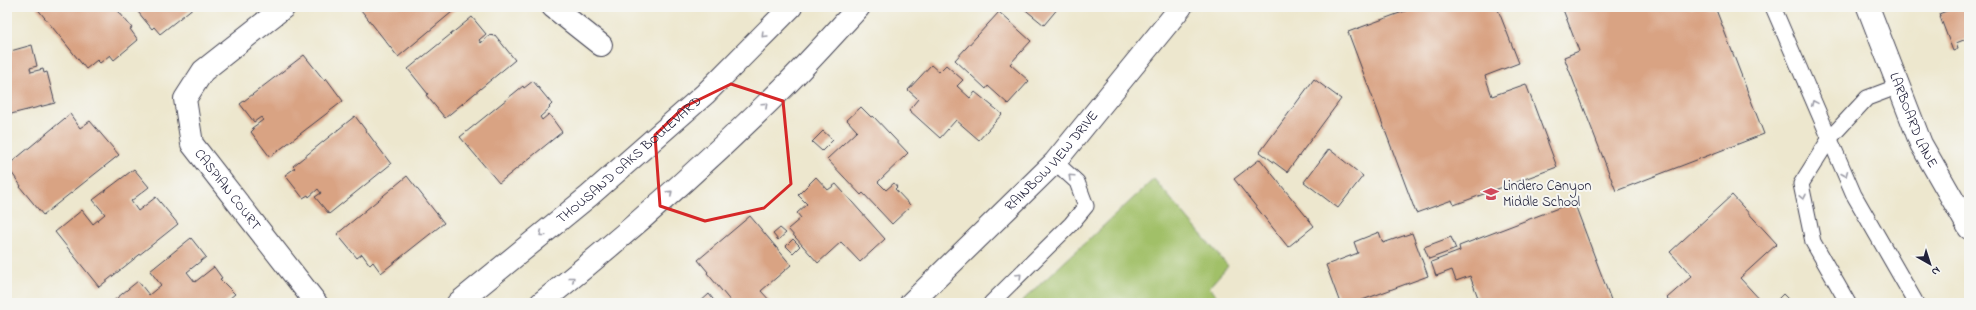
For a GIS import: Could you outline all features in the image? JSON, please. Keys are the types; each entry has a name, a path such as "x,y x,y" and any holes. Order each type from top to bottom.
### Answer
{"street":[{"name":"CASPIAN COURT","path":"284,7 203,71 185,99 192,144 316,303"},
{"path":"553,7 602,45"},
{"name":"THOUSAND OAKS BOULEVARD","path":"458,303 589,196 705,94 791,7"},
{"path":"541,303 599,257 697,169 785,86 859,7"},
{"name":"RAINBOW VIEW DRIVE","path":"911,303 1055,162 1181,7"},
{"name":"LARBOARD LANE","path":"1868,7 1921,144 1969,228"}],"lane":[{"path":"1773,7 1854,195 1916,303"},
{"path":"1848,303 1813,242 1801,184 1830,138 1867,98 1899,86"},
{"path":"991,303 1071,224 1086,206 1076,182 1055,162"}],"highlighted area":[{"path":"731,84 783,101 791,184 764,208 705,221 660,206 655,135 684,107"}],"green space":[{"path":"1154,179 1228,266 1209,287 1223,303 1020,303"}],"building":[{"path":"36,7 115,7 132,28 130,29 138,40 114,60 110,55 100,63 97,60 86,69"},
{"path":"134,7 194,7 160,34 154,27 152,29"},
{"path":"365,7 458,7 398,57 361,10"},
{"path":"1022,7 1059,7 1044,25"},
{"path":"1416,7 1497,7 1519,63 1485,76 1492,96 1526,84 1557,167 1454,205 1452,200 1416,213 1348,32"},
{"path":"1562,7 1715,7 1764,134 1616,191 1564,57 1579,51"},
{"path":"1956,7 1969,7 1969,38 1956,43 1958,49 1953,51 1939,14"},
{"path":"999,12 1031,41 1010,64 1029,81 1008,104 988,86 986,89 955,60"},
{"path":"472,17 486,34 479,40 481,43 491,34 493,36 495,35 515,60 445,118 426,95 428,94 408,69"},
{"path":"32,45 37,66 30,68 31,72 43,69 44,73 47,72 55,103 7,115 7,52"},
{"path":"304,55 324,80 326,78 343,101 270,157 251,132 254,129 252,128 263,120 261,117 254,122 240,104"},
{"path":"931,65 939,72 946,65 963,80 957,86 970,98 975,92 1002,114 979,140 956,120 940,138 909,110 918,99 908,90"},
{"path":"1314,79 1341,99 1287,172 1260,152"},
{"path":"533,81 552,104 549,107 550,108 540,117 542,120 549,114 562,132 499,183 460,137 523,86 524,88"},
{"path":"861,107 871,117 873,116 908,153 878,182 886,190 894,183 897,187 895,189 911,206 892,224 863,193 861,195 827,159 857,131 847,120"},
{"path":"70,114 80,128 90,121 119,155 43,215 20,187 21,186 7,166"},
{"path":"355,116 391,164 329,214 315,197 321,193 318,189 309,197 308,195 303,198 285,175 295,168 293,166"},
{"path":"823,131 833,140 822,151 812,142"},
{"path":"1329,149 1363,176 1338,208 1304,182"},
{"path":"1260,159 1314,226 1288,247 1234,179"},
{"path":"134,169 149,187 131,201 138,211 156,197 178,224 99,287 55,232 82,210 93,224 105,214 93,200"},
{"path":"407,176 444,223 381,273 373,262 370,265 362,254 357,258 337,234"},
{"path":"816,177 828,190 836,184 885,239 860,262 841,242 818,263 788,229 801,218 797,213 807,204 798,195"},
{"path":"1732,195 1777,244 1740,278 1763,303 1672,303 1667,298 1692,276 1670,252"},
{"path":"1574,202 1611,300 1604,303 1480,303 1470,276 1456,281 1452,270 1436,276 1431,262 1460,251 1459,246"},
{"path":"750,216 791,265 761,291 772,303 732,303 698,260"},
{"path":"780,228 786,233 778,240 773,234"},
{"path":"1379,232 1383,243 1412,233 1428,276 1354,303 1340,303 1326,265 1358,253 1354,242"},
{"path":"1451,237 1456,249 1429,259 1424,247"},
{"path":"191,238 206,257 187,272 195,282 214,267 222,278 220,279 235,294 224,303 112,302 138,281 149,295 161,285 150,271"},
{"path":"793,239 800,246 793,253 786,246"},
{"path":"709,294 716,303 699,303"},
{"path":"1783,294 1792,303 1774,303"}],"place":[{"name":"Lindero Canyon Middle School","path":"1491,194"}]}
